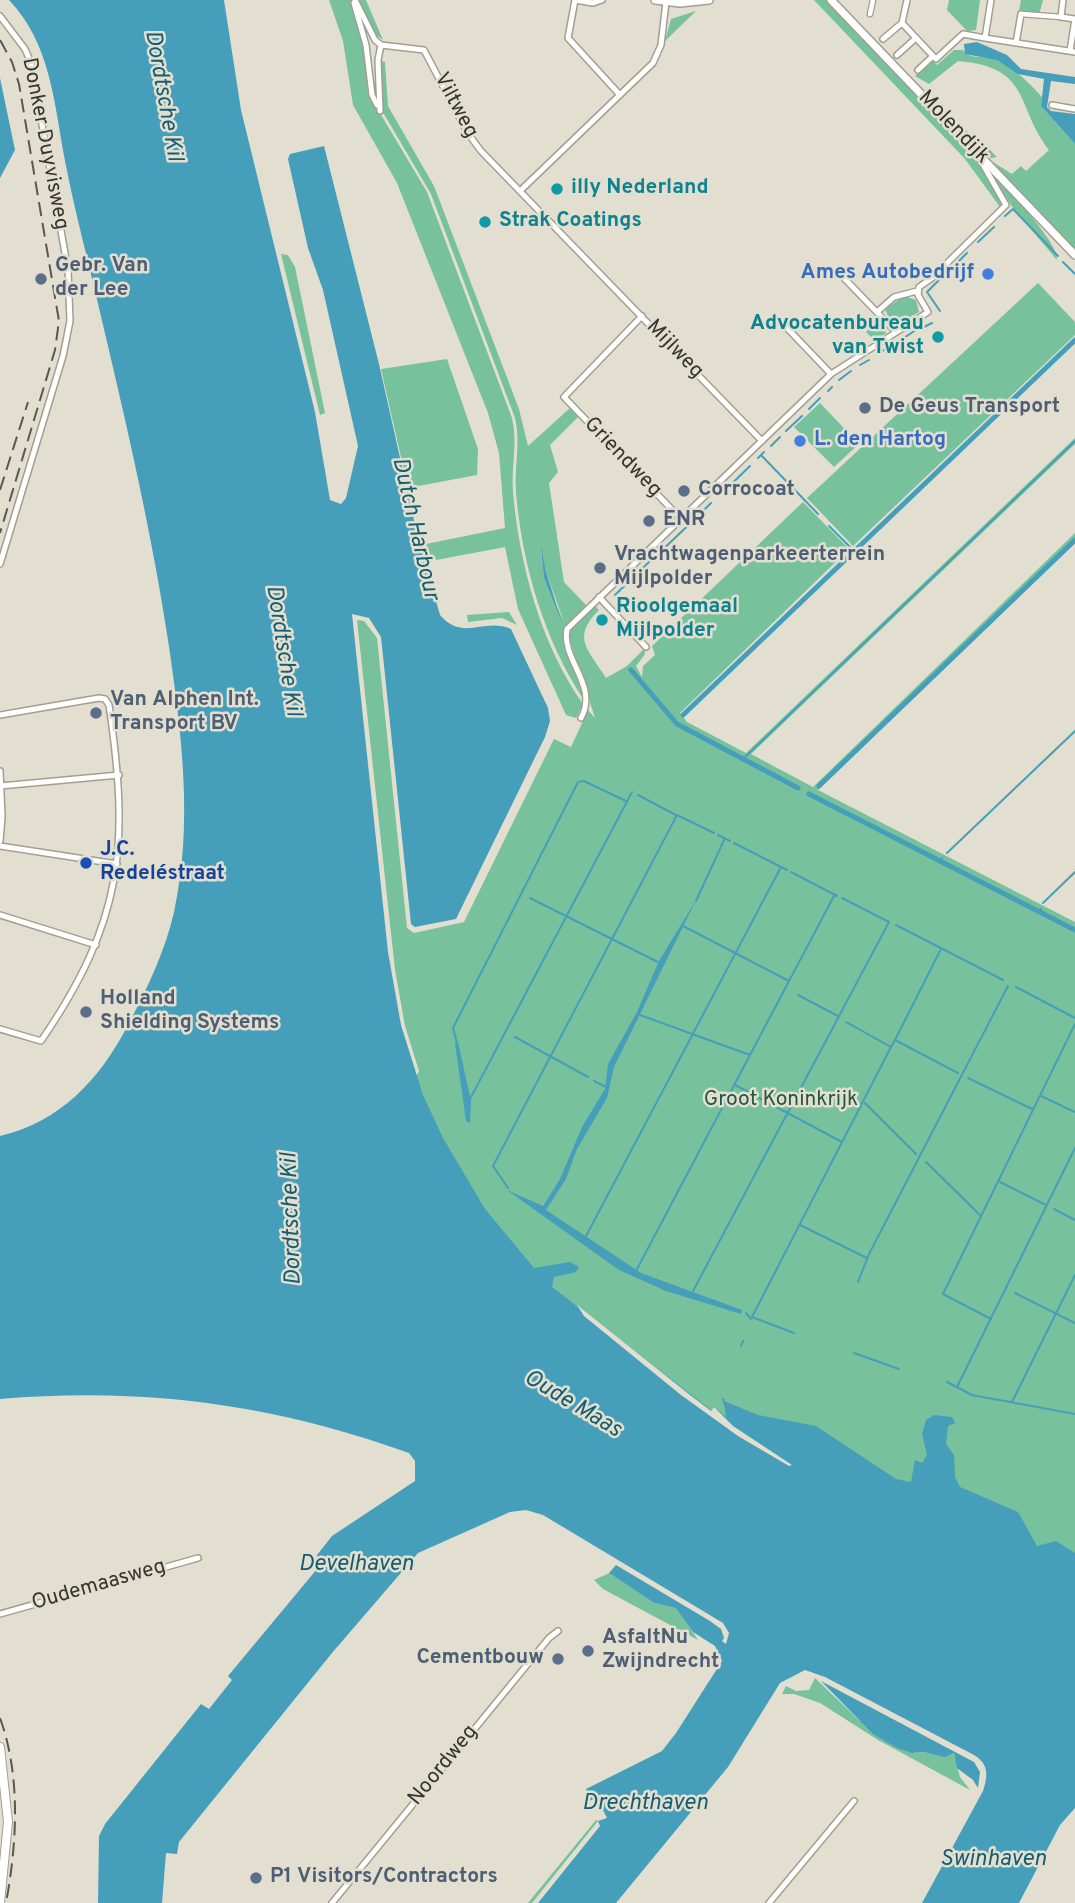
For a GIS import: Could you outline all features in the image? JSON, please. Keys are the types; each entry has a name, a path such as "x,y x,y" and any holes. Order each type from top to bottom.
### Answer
{"main road":[{"path":"0,1747 8,1831 0,1903"}],"street":[{"path":"354,0 375,40 381,45 378,60 380,111 372,94 366,45 354,0"},
{"path":"602,0 593,3 575,0 568,38 620,94"},
{"path":"655,0 709,0"},
{"name":"Molendijk","path":"831,0 1075,256"},
{"path":"870,14 873,0"},
{"path":"883,39 902,23 907,0"},
{"path":"985,38 991,0"},
{"path":"1060,17 1063,0"},
{"path":"520,191 656,58 661,45 666,2"},
{"path":"902,23 936,59 963,34 1016,43 1073,51 1075,19 1021,13 1016,43"},
{"name":"Donker Duyvisweg","path":"0,16 25,49 33,71 71,301 66,345 0,564"},
{"path":"897,55 916,38"},
{"name":"Viltweg","path":"381,45 424,50 474,142 520,191"},
{"path":"918,71 933,56"},
{"path":"1052,105 1075,109"},
{"path":"877,312 898,295 917,291 1006,205 976,151"},
{"name":"Mijlweg","path":"520,191 762,440"},
{"path":"842,276 896,332"},
{"path":"581,718 588,699 566,634 570,625 831,374 928,312 917,291"},
{"name":"Griendweg","path":"642,316 564,397 680,518"},
{"path":"787,328 831,374"},
{"path":"599,597 646,647"},
{"path":"0,715 105,699 109,705 119,775 121,821 111,897 96,945 71,996 41,1041 0,1029"},
{"path":"0,771 0,844 117,864"},
{"path":"1,786 119,775"},
{"path":"0,915 96,945"},
{"name":"Oudemaasweg","path":"0,1614 198,1558"},
{"name":"Noordweg","path":"332,1903 549,1638 558,1631"},
{"path":"769,1903 854,1801"}],"green space":[{"path":"329,0 353,0 365,48 371,98 427,192 512,418 513,492 521,547 544,630 568,681 583,704 576,718 566,715 518,609 505,547 431,561 426,544 505,528 499,453 488,413 397,183 353,105 343,41"},
{"path":"358,0 366,0 383,40 375,34"},
{"path":"814,0 828,0 953,129 994,183 1003,204 1000,207 965,159"},
{"path":"949,0 980,0 976,30 967,31 947,10"},
{"path":"1021,0 1043,0 1039,15 1019,11"},
{"path":"696,11 665,41 671,19"},
{"path":"954,50 995,59 1017,72 1042,97 1041,106 1075,144 1075,253 988,159 1012,174 1021,166 1026,171 1049,150 1010,80 999,71 958,61 929,84 915,76 932,60 937,65"},
{"path":"892,59 982,146 984,144 997,157 991,158 977,149"},
{"path":"379,60 385,62 388,106 434,186 519,409 528,446 570,408 578,417 550,445 558,472 549,483 564,582 586,605 565,627 563,635 584,700 546,627 530,574 516,493 515,418 431,194 381,109","holes":["540,541 546,572 564,622 544,578"]},
{"path":"987,167 1040,227 1057,260 1013,208"},
{"path":"281,254 288,255 295,267 325,413 320,415"},
{"path":"1038,283 1075,322 1075,335 853,546 807,498"},
{"path":"904,296 916,300 919,312 896,325 891,323 885,309"},
{"path":"880,319 885,324 886,333 876,342 866,332"},
{"path":"447,359 478,449 477,475 408,488 381,369"},
{"path":"820,403 859,444 834,467 794,427"},
{"name":"Groot Koninkrijk","path":"1075,438 1075,444 751,754 813,787 1075,533 1075,543 818,790 1075,922 1075,1630 778,1466 534,1277 463,1185 415,1079 419,1071 405,1026 395,970 357,620 364,621 377,638 407,928 414,933 464,922 554,739 571,747 588,710 595,718 569,637 572,627 592,608 595,606 599,610 586,628 585,644 606,678 627,666 644,649 645,654 636,666 642,677 643,666 655,655 652,646 803,502 849,549 680,713 687,722 746,753"},
{"path":"509,612 517,625 502,618 468,622 467,615"},
{"path":"609,1573 654,1603 677,1608 698,1640 603,1589 594,1580"},
{"path":"815,1678 860,1721 912,1753 945,1756 954,1753 960,1777 970,1790 878,1740 820,1703 794,1694 782,1694 786,1686 796,1691 809,1690"},
{"path":"596,1820 598,1821 532,1903 528,1903"}],"water":[{"path":"9,0 224,0 241,110 315,412 330,500 341,504 346,498 358,446 323,290 308,248 288,159 290,154 324,146 379,364 418,538 440,615 457,627 501,626 511,629 548,708 550,721 545,737 456,919 415,927 411,924 381,637 369,618 352,614 388,952 401,1025 423,1095 443,1138 485,1209 534,1268 570,1262 579,1267 576,1272 554,1277 552,1287 711,1410 714,1407 726,1417 724,1401 758,1415 816,1426 896,1479 911,1482 915,1460 922,1463 927,1455 922,1434 926,1420 934,1415 952,1417 955,1423 948,1426 946,1444 954,1455 955,1477 960,1487 1018,1512 1037,1546 1056,1541 1075,1553 1075,1808 1060,1825 1019,1903 922,1903 983,1791 986,1780 985,1766 974,1755 825,1677 805,1670 780,1683 728,1767 616,1903 538,1903 600,1826 598,1821 607,1818 597,1798 589,1801 586,1789 662,1751 722,1661 715,1646 693,1632 676,1608 654,1603 609,1573 616,1565 710,1621 721,1629 724,1638 722,1641 726,1644 729,1633 723,1623 543,1515 526,1510 510,1512 418,1553 332,1653 179,1842 177,1854 166,1853 162,1903 98,1903 99,1836 105,1824 201,1704 209,1709 232,1680 228,1676 317,1569 317,1555 332,1536 415,1481 415,1461 409,1453 358,1436 258,1411 208,1403 106,1395 0,1399 0,1136 41,1121 76,1096 104,1064 127,1027 148,985 170,927 180,880 184,815 182,750 170,653 134,460 74,202 49,75 34,36"},
{"path":"977,42 1007,55 1021,69 1075,77 1075,84 1051,81 1047,107 1051,111 1075,114 1075,144 1041,106 1044,79 1018,74 997,60 965,54 964,44"},
{"path":"0,78 15,150 0,178"},
{"path":"540,540 546,572 562,622 544,578"},
{"path":"696,900 614,1067 607,1098 577,1149 566,1179 546,1210 641,1273 742,1310 741,1314 666,1291 619,1270 507,1190 543,1206 560,1179 582,1127 605,1089 608,1064 637,1012 659,961"},
{"path":"458,1042 471,1101 470,1123 466,1121 455,1043"},
{"path":"821,1681 974,1762 980,1772 978,1788 973,1780 957,1768 954,1753 945,1757 924,1752 912,1753 897,1748 873,1734"}],"pier":[{"path":"577,1305 711,1411 714,1407 733,1426 792,1465 789,1466 738,1436 681,1395 584,1316"}],"waterway":[{"path":"1005,216 1013,209 1058,256"},
{"path":"978,242 994,227"},
{"path":"953,267 967,253"},
{"path":"1063,262 1075,274"},
{"path":"940,311 927,292 941,278"},
{"path":"924,327 932,323"},
{"path":"896,343 916,330"},
{"path":"683,715 1075,340"},
{"path":"878,354 887,348"},
{"path":"860,365 869,360"},
{"path":"839,380 851,371"},
{"path":"828,391 832,387"},
{"path":"809,409 820,398"},
{"path":"786,431 802,416"},
{"path":"771,446 780,437"},
{"path":"743,759 1075,441"},
{"path":"758,458 764,452"},
{"path":"761,455 818,514"},
{"path":"719,496 750,466"},
{"path":"704,510 711,503"},
{"path":"656,556 698,516"},
{"path":"829,526 854,551"},
{"path":"819,786 1075,540"},
{"path":"615,595 651,560"},
{"path":"631,670 677,724 798,788"},
{"path":"947,853 1075,731"},
{"path":"457,1043 453,1028 578,782 584,781 626,801"},
{"path":"470,1099 632,792"},
{"path":"809,794 1075,930"},
{"path":"638,795 676,815"},
{"path":"508,1188 493,1166 677,815 714,833"},
{"path":"718,835 730,841"},
{"path":"696,901 725,838"},
{"path":"734,843 787,870"},
{"path":"585,1238 781,867"},
{"path":"791,872 837,896"},
{"path":"1043,903 1075,872"},
{"path":"636,1271 835,894"},
{"path":"530,898 658,962"},
{"path":"693,1291 889,922 842,898"},
{"path":"896,925 1003,980"},
{"path":"683,926 789,981"},
{"path":"895,1040 941,949"},
{"path":"858,1282 869,1254 1008,986"},
{"path":"1016,987 1075,1018"},
{"path":"798,995 838,1016"},
{"path":"640,1015 750,1055"},
{"path":"846,1022 891,1047 895,1040 958,1073"},
{"path":"991,1319 943,1294 1075,1024"},
{"path":"515,1037 588,1077"},
{"path":"794,1333 752,1317 891,1047"},
{"path":"968,1078 1032,1109"},
{"path":"594,1081 608,1088"},
{"path":"735,1085 842,1142"},
{"path":"1041,1096 1075,1112"},
{"path":"865,1103 916,1154"},
{"path":"957,1387 1075,1148"},
{"path":"926,1162 980,1215"},
{"path":"998,1181 1046,1205"},
{"path":"1054,1209 1075,1220"},
{"path":"800,1225 867,1258"},
{"path":"1012,1402 1075,1275"},
{"path":"1015,1293 1075,1323"},
{"path":"746,1313 751,1319"},
{"path":"741,1346 743,1341"},
{"path":"854,1353 899,1369"},
{"path":"947,1382 972,1395 1075,1414"},
{"path":"723,1399 726,1408"}],"railway":[{"path":"0,40 12,62 19,84 59,321 55,350 0,533"},
{"path":"0,490 28,402"},
{"path":"0,1718 11,1763 15,1810 13,1857 6,1903"}],"place":[{"name":"illy Nederland","path":"557,189"},
{"name":"Strak Coatings","path":"485,222"},
{"name":"Ames Autobedrijf","path":"988,274"},
{"name":"Gebr. Van der Lee","path":"41,279"},
{"name":"Advocatenbureau van Twist","path":"938,337"},
{"name":"De Geus Transport","path":"865,408"},
{"name":"L. den Hartog","path":"800,441"},
{"name":"Corrocoat","path":"684,491"},
{"name":"ENR","path":"649,521"},
{"name":"Vrachtwagenparkeerterrein Mijlpolder","path":"600,568"},
{"name":"Rioolgemaal Mijlpolder","path":"602,620"},
{"name":"Van Alphen Int. Transport BV","path":"96,713"},
{"name":"J.C. Redeléstraat","path":"86,863"},
{"name":"Holland Shielding Systems","path":"86,1012"},
{"name":"AsfaltNu Zwijndrecht","path":"588,1651"},
{"name":"Cementbouw","path":"558,1659"},
{"name":"P1 Visitors/Contractors","path":"256,1878"}],"water label":[{"name":"Dordtsche Kil","path":"162,96"},
{"name":"Dutch Harbour","path":"414,529"},
{"name":"Dordtsche Kil","path":"282,651"},
{"name":"Dordtsche Kil","path":"293,1219"},
{"name":"Oude Maas","path":"572,1405"},
{"name":"Develhaven","path":"356,1565"},
{"name":"Drechthaven","path":"645,1804"},
{"name":"Swinhaven","path":"993,1860"}]}
